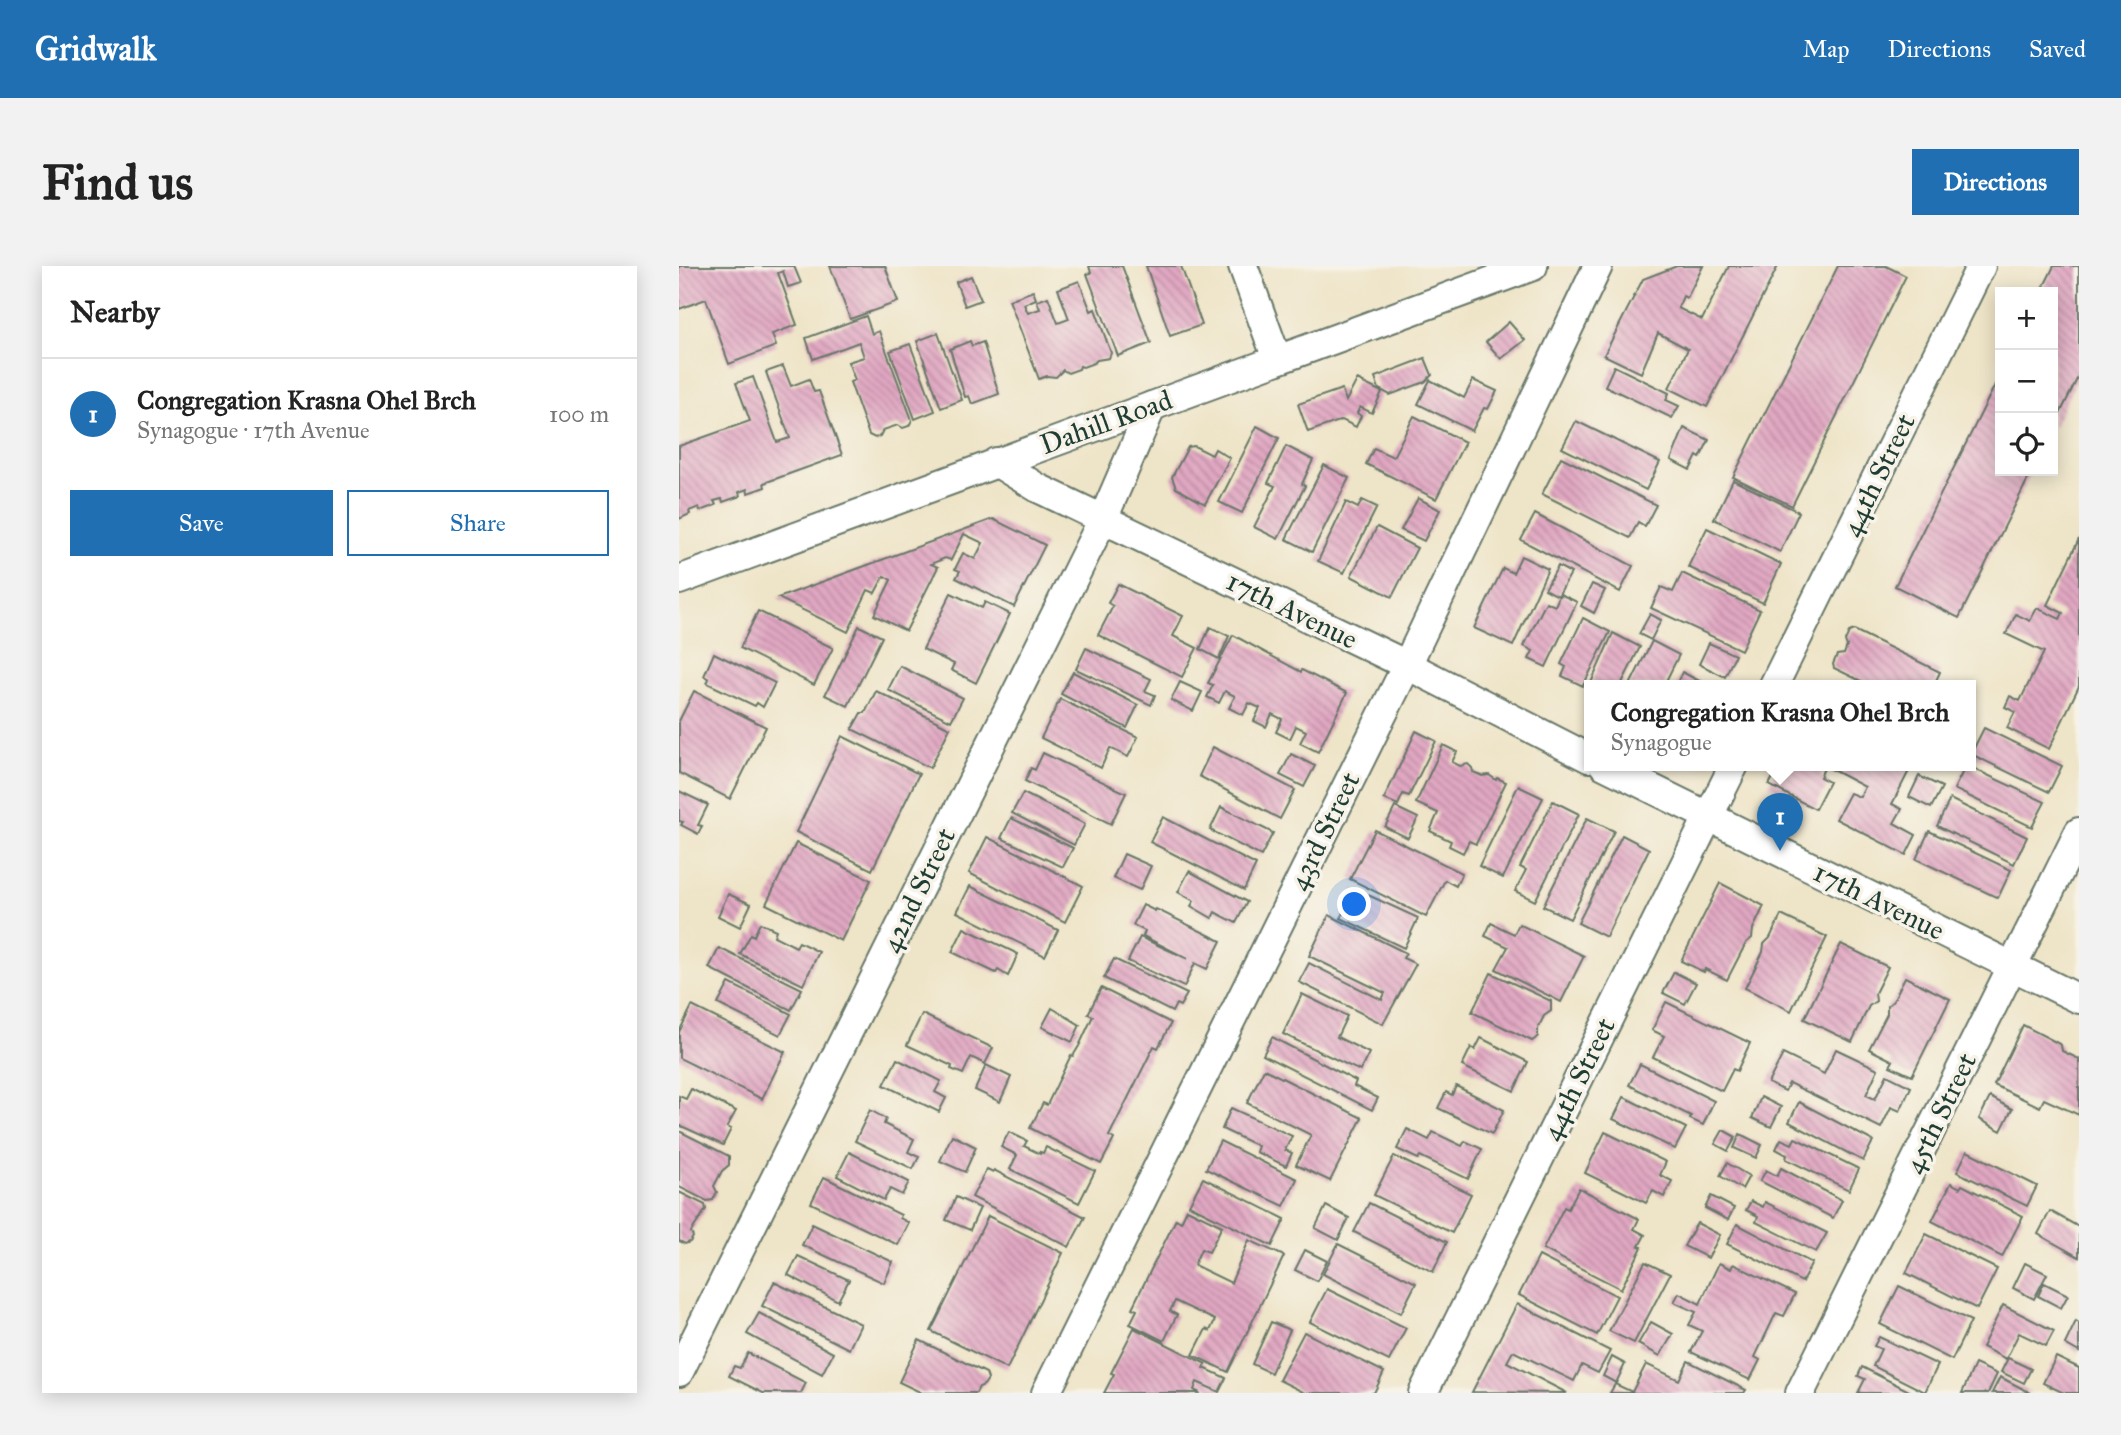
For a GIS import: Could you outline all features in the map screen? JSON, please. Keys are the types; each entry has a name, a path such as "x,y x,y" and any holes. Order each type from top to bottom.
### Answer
{"street":[{"path":"1243,266 1277,359"},
{"name":"Dahill Road","path":"679,580 1533,266"},
{"name":"43rd Street","path":"1046,1393 1406,665 1598,266"},
{"name":"44th Street","path":"1776,680 1981,266"},
{"name":"42nd Street","path":"679,1372 1103,519 1153,406"},
{"name":"17th Avenue","path":"996,462 1038,488 1406,665 1584,755"},
{"name":"17th Avenue","path":"1616,771 2079,999"},
{"name":"44th Street","path":"1423,1393 1731,771"},
{"name":"45th Street","path":"1800,1393 2079,832"}],"building":[{"path":"679,266 794,266 801,283 788,287 783,271 778,273 797,325 772,334 776,346 729,364 706,299 679,309"},
{"path":"830,266 885,266 898,302 850,319"},
{"path":"1089,266 1122,266 1151,343 1118,356 1087,274 1091,273"},
{"path":"1146,266 1181,266 1202,325 1170,336"},
{"path":"1677,266 1703,266 1687,298 1683,296 1678,308 1702,320 1729,266 1778,266 1707,407 1669,388 1688,349 1658,333 1641,373 1604,355 1643,279"},
{"path":"1838,266 1886,266 1906,276 1792,506 1733,477"},
{"path":"2054,266 2079,266 2079,375 2058,418 2058,287 2044,287"},
{"path":"971,276 981,300 965,306 956,282"},
{"path":"1079,281 1091,311 1095,309 1111,353 1109,358 1080,366 1068,373 1063,370 1056,377 1039,379 1009,300 1033,291 1036,299 1024,304 1028,313 1040,309 1037,301 1048,297 1058,323 1069,319 1058,289"},
{"path":"866,316 872,334 879,331 912,420 909,426 903,428 898,425 883,430 880,436 875,438 869,435 850,382 855,380 848,362 864,357 859,342 813,359 806,338"},
{"path":"1509,322 1525,340 1501,359 1486,342"},
{"path":"938,333 962,400 941,408 917,341"},
{"path":"970,341 972,346 983,342 999,394 972,404 969,396 965,397 950,349"},
{"path":"910,344 935,411 915,419 890,351"},
{"path":"1425,358 1432,375 1425,382 1390,395 1379,389 1375,377"},
{"path":"783,366 791,386 809,379 814,392 819,391 842,455 764,483 765,487 748,493 747,489 739,492 740,496 723,502 722,499 714,501 716,505 700,511 699,507 679,519 679,446 750,421 736,383 753,377 777,442 790,438 766,372"},
{"path":"1614,366 1669,393 1666,400 1679,406 1672,418 1605,386"},
{"path":"1357,380 1382,392 1372,413 1360,407 1357,413 1361,416 1356,427 1342,420 1308,432 1298,404 1342,389 1346,401"},
{"path":"1430,380 1464,398 1473,380 1497,391 1472,431 1418,404"},
{"path":"1995,385 1995,476 2030,476 1959,618 1895,586"},
{"path":"1414,416 1465,442 1436,499 1366,464 1374,448 1393,457"},
{"path":"1576,421 1660,462 1646,490 1562,448"},
{"path":"1257,426 1279,438 1242,513 1219,502"},
{"path":"1684,428 1709,440 1690,470 1671,460"},
{"path":"1194,446 1212,455 1215,449 1230,458 1205,504 1176,488 1172,477 1188,447"},
{"path":"1286,446 1313,460 1302,484 1305,486 1278,539 1254,527 1275,486 1268,483"},
{"path":"1561,457 1656,505 1645,526 1638,522 1630,538 1542,494"},
{"path":"1324,465 1349,478 1312,552 1286,539"},
{"path":"1733,480 1799,512 1780,552 1714,519"},
{"path":"1418,498 1440,510 1424,541 1401,530"},
{"path":"1362,500 1377,507 1344,573 1318,561 1346,502 1358,508"},
{"path":"1535,514 1633,566 1620,592 1521,540"},
{"path":"993,519 1045,545 1014,607 956,578 960,571 955,569 963,553 975,559 983,543 964,534 951,560 945,558 931,564 938,567 906,631 874,615 891,580 884,576 875,593 868,590 848,632 778,598"},
{"path":"1377,527 1417,548 1392,597 1351,576"},
{"path":"1707,528 1781,564 1763,603 1688,567"},
{"path":"2079,539 2079,686 2049,749 2007,728 2015,712 2005,707 2010,696 2020,701 2044,652 2006,634 2016,614 2030,621 2037,608 2060,619 2063,613 2047,605"},
{"path":"1521,556 1548,569 1513,646 1474,628 1503,568 1513,573"},
{"path":"1558,566 1571,573 1558,596 1545,589"},
{"path":"1682,573 1760,610 1741,650 1651,608 1661,587 1673,592"},
{"path":"1118,584 1183,616 1173,636 1197,648 1182,677 1098,635 1113,606 1108,603"},
{"path":"1592,584 1605,590 1594,613 1581,606"},
{"path":"951,593 982,608 985,602 1010,614 976,683 951,670 954,664 923,649"},
{"path":"1560,594 1577,602 1546,667 1529,659 1533,651 1524,646 1546,602 1555,606"},
{"path":"758,611 833,648 814,685 740,648"},
{"path":"1650,614 1661,620 1651,640 1639,634"},
{"path":"1583,618 1610,632 1583,686 1562,676 1566,667 1561,664"},
{"path":"859,626 882,637 848,706 825,695"},
{"path":"1210,627 1229,636 1219,659 1200,649"},
{"path":"1854,630 1940,672 1936,680 1859,680 1834,668 1837,655 1844,654 1849,632"},
{"path":"1613,633 1640,647 1624,680 1592,680"},
{"path":"1233,635 1301,672 1302,670 1347,693 1318,752 1300,743 1306,731 1296,726 1290,739 1276,732 1282,719 1272,714 1266,727 1254,721 1260,708 1249,703 1243,715 1229,708 1235,696 1225,691 1219,703 1207,697 1213,685 1208,683"},
{"path":"1652,641 1679,655 1666,680 1632,680"},
{"path":"1709,643 1735,655 1725,677 1699,664"},
{"path":"1086,648 1151,679 1145,691 1155,695 1151,705 1076,669"},
{"path":"714,653 775,683 763,707 757,703 755,706 707,683 709,679 704,676"},
{"path":"900,666 963,698 951,721 888,690"},
{"path":"1073,672 1138,705 1127,728 1061,694"},
{"path":"1682,672 1697,680 1678,680"},
{"path":"1180,682 1202,692 1193,711 1171,700"},
{"path":"694,691 766,727 730,799 679,773 679,721"},
{"path":"876,691 950,728 930,768 852,729 861,713 865,713"},
{"path":"1060,699 1138,737 1128,757 1110,748 1101,768 1041,738"},
{"path":"1984,728 2062,766 2049,792 1976,756 1976,744"},
{"path":"1416,731 1436,741 1409,796 1403,794 1398,805 1384,799"},
{"path":"842,736 919,774 872,870 796,832"},
{"path":"1443,745 1457,752 1452,762 1460,766 1468,764 1473,772 1506,782 1476,844 1469,841 1463,853 1449,846 1451,841 1430,831 1438,813 1416,803"},
{"path":"1213,747 1295,790 1280,819 1199,776"},
{"path":"1043,753 1126,793 1111,824 1025,781 1031,768 1035,770"},
{"path":"1291,754 1315,766 1304,787 1280,775"},
{"path":"1976,770 2045,802 2032,827 1954,789 1963,771"},
{"path":"1776,771 1823,771 1820,777 1829,782 1815,809 1769,785"},
{"path":"1835,771 1909,771 1892,804 1902,809 1894,823 1916,835 1906,855 1836,819 1850,793 1860,797 1865,787"},
{"path":"1919,776 1942,787 1931,808 1909,797"},
{"path":"1518,786 1543,798 1503,878 1479,866"},
{"path":"679,791 708,805 698,825 702,826 698,834 681,825 683,822 679,821"},
{"path":"1023,793 1085,824 1074,845 1012,813"},
{"path":"1950,799 2027,837 2014,864 1937,826"},
{"path":"1553,801 1579,814 1535,901 1515,891 1526,870 1520,867"},
{"path":"1221,807 1273,833 1261,856 1210,830"},
{"path":"1395,807 1418,818 1408,838 1385,827"},
{"path":"1163,817 1256,865 1244,890 1150,842"},
{"path":"1011,818 1073,848 1063,867 1001,838"},
{"path":"1587,818 1614,831 1570,919 1543,906"},
{"path":"1375,830 1462,873 1456,886 1445,880 1426,917 1350,879"},
{"path":"1929,831 2011,870 1998,898 1916,859"},
{"path":"1622,835 1649,849 1606,937 1578,923"},
{"path":"987,837 1083,886 1065,922 969,873"},
{"path":"796,843 871,880 841,941 766,904"},
{"path":"1124,854 1151,866 1140,890 1113,878"},
{"path":"1189,871 1247,902 1236,923 1215,912 1212,918 1191,906 1194,901 1178,892"},
{"path":"1720,883 1764,906 1753,929 1752,938 1746,943 1727,980 1681,961"},
{"path":"970,886 1058,930 1045,956 957,912"},
{"path":"1355,889 1418,918 1404,948 1341,918"},
{"path":"728,894 751,904 740,927 718,916"},
{"path":"1143,905 1221,941 1207,969 1195,963 1184,987 1128,961 1140,937 1188,959 1143,936 1145,931 1133,925"},
{"path":"1329,915 1406,953 1403,958 1416,964 1383,1024 1299,982 1309,963 1382,1000 1385,993 1309,956"},
{"path":"1781,915 1827,937 1791,1011 1745,988 1763,952 1764,944 1770,938"},
{"path":"760,923 776,930 774,936 796,947 799,942 819,952 803,985 740,954"},
{"path":"1491,923 1514,934 1519,924 1584,956 1561,1002 1496,969 1508,947 1485,936"},
{"path":"964,928 1018,954 1008,976 952,952"},
{"path":"1841,944 1888,967 1875,993 1876,1001 1869,1006 1852,1042 1804,1019"},
{"path":"719,948 802,989 791,1010 709,968"},
{"path":"1114,959 1187,994 1180,1006 1176,1004 1172,1012 1104,978"},
{"path":"1674,972 1696,983 1685,1004 1663,993"},
{"path":"1491,973 1551,1001 1551,1011 1544,1016 1538,1028 1538,1036 1532,1041 1472,1012"},
{"path":"1905,977 1950,999 1912,1076 1890,1066 1893,1061 1869,1049 1887,1014 1887,1006 1893,1001"},
{"path":"729,983 791,1014 780,1035 718,1004"},
{"path":"1101,988 1171,1023 1158,1048 1154,1046 1109,1136 1114,1139 1101,1164 1030,1128 1043,1103 1047,1105 1071,1055 1073,1056 1079,1046 1093,1016 1088,1014"},
{"path":"1302,994 1347,1016 1337,1037 1369,1053 1360,1071 1283,1034"},
{"path":"1666,1002 1750,1043 1737,1071 1733,1069 1722,1091 1653,1057 1664,1036 1652,1030"},
{"path":"692,1006 785,1052 762,1099 679,1058 679,1032"},
{"path":"1052,1008 1080,1025 1072,1042 1042,1027"},
{"path":"922,1014 993,1048 985,1064 971,1057 963,1074 907,1045"},
{"path":"2023,1025 2061,1045 2062,1051 2079,1059 2079,1115 2044,1099 2040,1107 1994,1085"},
{"path":"1272,1037 1356,1081 1354,1086 1378,1098 1372,1110 1263,1055"},
{"path":"1481,1038 1528,1062 1514,1091 1462,1066 1471,1047 1475,1050"},
{"path":"1836,1049 1878,1069 1866,1095 1875,1099 1887,1075 1911,1087 1900,1111 1891,1107 1881,1128 1789,1083 1785,1091 1768,1083 1783,1054 1824,1074"},
{"path":"897,1059 941,1081 935,1092 946,1098 939,1112 884,1085"},
{"path":"1640,1064 1714,1101 1703,1125 1690,1119 1691,1116 1629,1085"},
{"path":"986,1065 1011,1077 1000,1102 975,1090"},
{"path":"1264,1069 1362,1118 1330,1181 1296,1165 1311,1135 1247,1103"},
{"path":"1456,1086 1504,1110 1492,1134 1438,1108 1446,1092 1452,1095"},
{"path":"691,1089 736,1111 727,1127 731,1129 723,1145 679,1125 679,1096 686,1099"},
{"path":"1624,1097 1686,1128 1675,1149 1613,1119"},
{"path":"1761,1097 1781,1107 1771,1127 1752,1118"},
{"path":"1990,1097 2012,1109 2001,1131 1979,1119"},
{"path":"1799,1102 1873,1141 1863,1161 1789,1122"},
{"path":"1231,1108 1292,1136 1285,1150 1292,1153 1286,1166 1256,1152 1258,1146 1222,1129"},
{"path":"870,1110 886,1119 884,1124 914,1139 908,1152 919,1157 913,1169 855,1141"},
{"path":"1407,1129 1429,1140 1433,1132 1462,1146 1465,1141 1482,1149 1468,1179 1420,1156 1418,1159 1397,1149"},
{"path":"1723,1130 1736,1137 1728,1151 1715,1144"},
{"path":"679,1131 729,1156 729,1165 722,1171 714,1186 717,1192 713,1200 707,1201 679,1187"},
{"path":"1009,1132 1027,1141 1024,1146 1040,1154 1046,1147 1095,1171 1079,1203 1010,1169 1017,1155 1001,1147"},
{"path":"1605,1132 1666,1162 1660,1175 1672,1181 1664,1197 1653,1191 1646,1203 1585,1173"},
{"path":"1740,1134 1762,1145 1756,1158 1734,1148"},
{"path":"952,1135 976,1147 965,1172 940,1161"},
{"path":"1795,1138 1859,1169 1849,1190 1786,1159 1787,1155 1776,1149 1781,1139 1792,1144"},
{"path":"1220,1141 1297,1179 1284,1206 1206,1169"},
{"path":"1967,1151 2037,1186 2027,1206 1957,1172"},
{"path":"849,1152 909,1182 902,1195 890,1189 884,1200 837,1176"},
{"path":"1394,1156 1471,1194 1452,1233 1374,1195"},
{"path":"1727,1163 1749,1176 1742,1189 1720,1176"},
{"path":"1781,1168 1842,1200 1833,1218 1760,1181 1766,1170 1777,1176"},
{"path":"987,1169 993,1172 994,1170 1085,1217 1069,1247 972,1197"},
{"path":"824,1177 901,1215 900,1218 909,1223 898,1245 811,1203"},
{"path":"1203,1178 1285,1219 1272,1246 1189,1205"},
{"path":"1951,1183 1960,1188 1962,1185 2023,1216 2002,1257 1932,1221"},
{"path":"1579,1188 1639,1219 1634,1229 1645,1235 1639,1246 1642,1247 1621,1289 1543,1249 1564,1207 1568,1209"},
{"path":"679,1192 705,1205 706,1209 691,1232 693,1237 690,1242 685,1244 679,1241"},
{"path":"1711,1196 1734,1208 1728,1220 1705,1208"},
{"path":"956,1197 980,1208 970,1230 946,1220"},
{"path":"1751,1201 1763,1207 1765,1202 1827,1233 1816,1252 1756,1222 1758,1216 1746,1210"},
{"path":"1369,1203 1447,1242 1433,1272 1354,1232"},
{"path":"1326,1206 1349,1218 1338,1240 1315,1228"},
{"path":"1187,1209 1222,1226 1209,1252 1201,1249 1194,1265 1231,1283 1249,1240 1284,1256 1228,1372 1193,1355 1206,1329 1210,1331 1215,1320 1175,1301 1170,1311 1177,1315 1164,1341 1130,1324 1137,1310 1132,1308 1176,1219 1181,1222"},
{"path":"2050,1211 2079,1227 2079,1257 2038,1234"},
{"path":"988,1216 1063,1253 1007,1369 931,1331"},
{"path":"1697,1223 1720,1235 1708,1258 1684,1246"},
{"path":"812,1224 893,1262 884,1283 802,1245"},
{"path":"1737,1224 1812,1263 1802,1282 1727,1244"},
{"path":"1926,1234 1997,1269 1977,1309 1906,1273"},
{"path":"1338,1244 1416,1283 1401,1313 1323,1274"},
{"path":"1305,1250 1327,1261 1317,1281 1295,1270"},
{"path":"798,1256 849,1280 838,1301 788,1275"},
{"path":"1539,1256 1617,1296 1597,1335 1519,1295"},
{"path":"1645,1262 1670,1274 1634,1343 1609,1331"},
{"path":"1719,1263 1731,1269 1733,1264 1795,1294 1784,1316 1776,1313 1755,1357 1760,1360 1750,1380 1691,1352 1702,1331 1689,1325 1696,1312 1674,1302 1679,1293 1700,1304"},
{"path":"2025,1263 2047,1274 2034,1299 2013,1288"},
{"path":"774,1282 861,1324 849,1349 762,1306"},
{"path":"2044,1283 2068,1295 2061,1308 2038,1296"},
{"path":"1899,1286 1971,1321 1952,1360 1880,1324"},
{"path":"1327,1289 1406,1328 1389,1361 1310,1322"},
{"path":"1517,1304 1610,1351 1598,1373 1582,1365 1574,1381 1513,1351 1507,1362 1567,1393 1472,1392"},
{"path":"2003,1305 2054,1331 2046,1346 2019,1333 2006,1359 1982,1347"},
{"path":"759,1313 833,1353 822,1374 747,1334"},
{"path":"2076,1321 2079,1323 2079,1352 2065,1344"},
{"path":"1271,1322 1290,1330 1271,1373 1252,1364"},
{"path":"1651,1322 1673,1334 1660,1356 1638,1344"},
{"path":"1134,1328 1206,1364 1204,1368 1226,1378 1219,1392 1197,1382 1194,1390 1200,1393 1104,1393"},
{"path":"1304,1332 1384,1372 1374,1393 1305,1393 1279,1380"},
{"path":"1879,1337 1938,1365 1925,1392 1873,1366 1881,1349 1874,1346"},
{"path":"919,1340 986,1373 988,1379 976,1393 922,1393 899,1382"},
{"path":"748,1353 806,1383 801,1393 763,1393 729,1376 734,1366 740,1368"},
{"path":"1612,1357 1625,1364 1616,1383 1603,1376"},
{"path":"2056,1357 2079,1368 2079,1393 2064,1393 2043,1383"},
{"path":"2008,1358 2031,1369 2024,1383 2001,1372"},
{"path":"1688,1361 1746,1390 1744,1393 1610,1393 1615,1384 1632,1392 1646,1364 1679,1380"},
{"path":"1975,1364 1997,1374 1988,1393 1962,1393"},
{"path":"1862,1367 1913,1393 1858,1393 1865,1379 1858,1376"},
{"path":"2000,1377 2031,1393 1992,1393"}],"place":[{"name":"Congregation Krasna Ohel Brch","path":"1780,851"}]}
